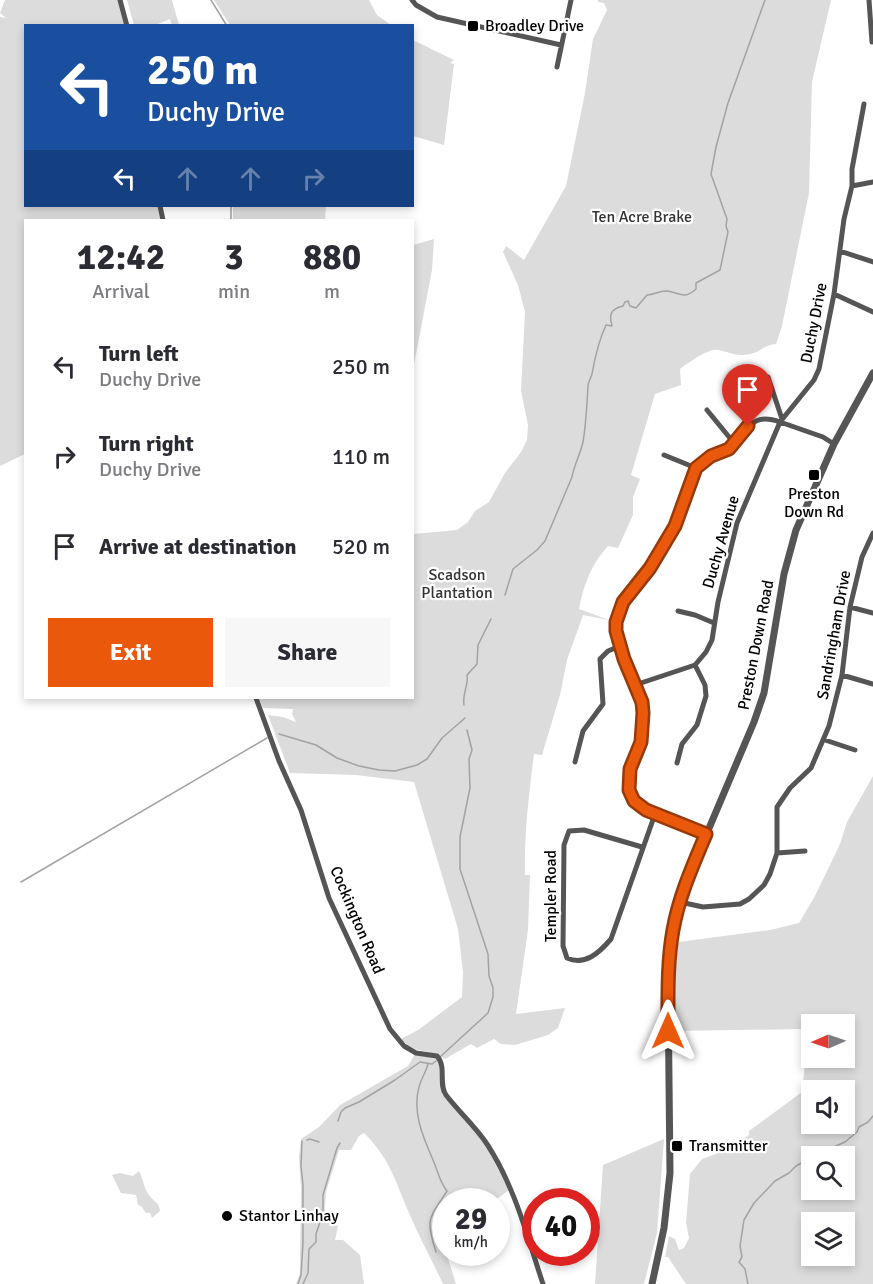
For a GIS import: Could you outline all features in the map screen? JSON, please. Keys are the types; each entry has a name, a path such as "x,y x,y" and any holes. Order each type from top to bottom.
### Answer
{"street":[{"path":"120,0 126,24"},
{"path":"412,0 416,5 437,17 561,45"},
{"path":"557,67 571,0"},
{"path":"869,0 872,9 872,42"},
{"name":"Duchy Drive","path":"781,421 814,380 819,369 834,294 864,104"},
{"path":"852,186 873,182"},
{"path":"840,251 873,262"},
{"path":"834,294 873,312"},
{"name":"Preston Down Road","path":"652,1284 664,1228 670,1173 668,987 671,944 680,902 764,693 780,591 792,544 805,508 834,444 873,373"},
{"path":"768,377 781,421"},
{"path":"707,410 734,443"},
{"path":"706,834 655,814 634,801 629,790 630,769 641,742 642,702 616,631 619,612 623,602 650,568 671,534 696,468 711,456 729,449 748,426 766,419 781,421 823,437 834,444"},
{"name":"Duchy Avenue","path":"695,665 709,646 737,523 781,421"},
{"path":"664,455 696,468"},
{"name":"Sandringham Drive","path":"680,902 703,907 740,904 764,885 775,863 777,853 777,807 790,788 811,768 825,740 843,675 850,607 862,557 873,532"},
{"path":"850,607 873,613"},
{"path":"678,611 714,623"},
{"path":"575,762 583,731 603,704 600,659 609,651 620,646"},
{"path":"635,685 695,665 705,686 706,696 696,725 681,744 678,763"},
{"path":"843,675 873,684"},
{"name":"Cockington Road","path":"256,699 279,761 301,810 329,898 390,1029 404,1046 416,1053 437,1056 441,1060 444,1093 472,1123 497,1161 517,1202 543,1284"},
{"path":"825,740 855,750"},
{"name":"Templer Road","path":"642,847 584,830 569,831 564,845 563,946 567,958 576,962 588,959 611,939 655,814"},
{"path":"777,853 805,851"}],"green space":[{"path":"5,0 120,0 127,24 24,24 24,207 160,207 163,219 24,219 24,454 0,466 0,17 6,18 0,13"},
{"path":"127,0 172,0 179,24 172,24 170,19 158,24 134,24"},
{"path":"214,0 369,0 377,15 390,24 229,24"},
{"path":"598,0 831,0 812,82 809,193 782,326 776,344 745,355 718,350 709,351 680,369 681,385 655,394 631,475 640,479 633,497 633,515 618,548 608,546 597,560 586,583 579,609 609,620 583,615 567,660 560,695 542,755 534,754 525,844 525,875 530,875 528,930 516,1014 565,1008 558,1028 548,1035 515,1045 501,1044 494,1039 477,1048 471,1044 445,1059 433,1053 412,1048 401,1039 418,1030 462,997 463,972 458,929 414,782 356,775 290,773 268,715 296,722 292,714 293,709 263,708 259,699 414,699 414,534 457,530 468,522 475,511 489,502 527,440 528,425 521,391 525,312 518,285 503,252 506,246 524,260 566,186 585,93 593,39 607,10 604,3"},
{"path":"414,40 454,60 450,63 454,64 444,145 414,136"},
{"path":"233,207 326,207 325,219 233,219"},
{"path":"434,239 432,270 414,365 414,245"},
{"path":"873,776 873,1284 686,1284 668,1257 665,1257 669,1236 675,1239 679,1250 684,1248 689,1238 686,1223 690,1174 702,1159 716,1154 749,1135 749,1131 801,1093 801,1134 855,1134 855,1080 803,1080 804,1068 855,1068 855,1014 801,1014 801,1029 674,1031 678,942 770,930 799,923 840,844 847,822"},
{"path":"415,1054 436,1058 439,1063 442,1094 471,1124 485,1144 508,1188 432,1188 432,1261 391,1170 364,1133 359,1136 351,1150 339,1150 326,1192 324,1220 338,1226 335,1240 343,1240 360,1255 364,1284 296,1284 300,1273 299,1157 301,1139 319,1127 340,1105 408,1066"},
{"path":"664,1139 657,1233 644,1284 595,1284 596,1266 600,1266 603,1165"},
{"path":"139,1171 147,1193 160,1211 152,1218 150,1213 146,1213 138,1205 136,1195 121,1193 112,1175 120,1173 133,1176"},
{"path":"434,1266 450,1266 456,1284 443,1284"}],"waterway":[{"path":"211,0 226,24"},
{"path":"505,595 513,569 545,541 572,477 583,442 588,383 606,325 612,326 612,313 628,301 630,306 636,308 647,295 662,291 688,294 696,289 696,283 720,270 728,232 727,219 711,174 728,103 765,0"},
{"path":"231,207 231,219"},
{"path":"464,705 467,675 477,664 478,645 491,619"},
{"path":"279,734 316,745 337,758 359,766 395,771 417,765 427,759 442,738 465,718"},
{"path":"440,1057 488,1013 493,997 488,954 460,869 460,837 470,788 469,759 472,750 467,730"},
{"path":"21,882 267,738"},
{"path":"338,1121 345,1108 395,1080 420,1062 432,1064 436,1061"},
{"path":"428,1064 417,1096 418,1115 440,1180 445,1188"},
{"path":"836,1146 845,1142 873,1116"},
{"path":"307,1140 319,1142"},
{"path":"298,1284 301,1275 303,1243 302,1141"},
{"path":"303,1284 308,1273 309,1249 316,1242 316,1234 323,1213 323,1195 340,1143"},
{"path":"748,1284 745,1269 739,1262 742,1257 740,1246 744,1220 754,1203 775,1181 801,1163"},
{"path":"432,1216 430,1225 432,1236"}],"place":[{"name":"Broadley Drive","path":"473,26"},
{"name":"Preston Down Rd","path":"814,475"},
{"name":"Transmitter","path":"677,1146"},
{"name":"Stantor Linhay","path":"227,1216"}],"route":[{"path":"668,1031 669,966 673,927 685,885 706,834 646,810 634,801 629,790 630,769 641,742 643,713 642,702 624,659 616,631 616,622 623,602 650,568 675,526 696,468 711,456 729,449 748,426"}],"park label":[{"name":"Ten Acre Brake","path":"642,217"},
{"name":"Scadson Plantation","path":"457,584"}]}
